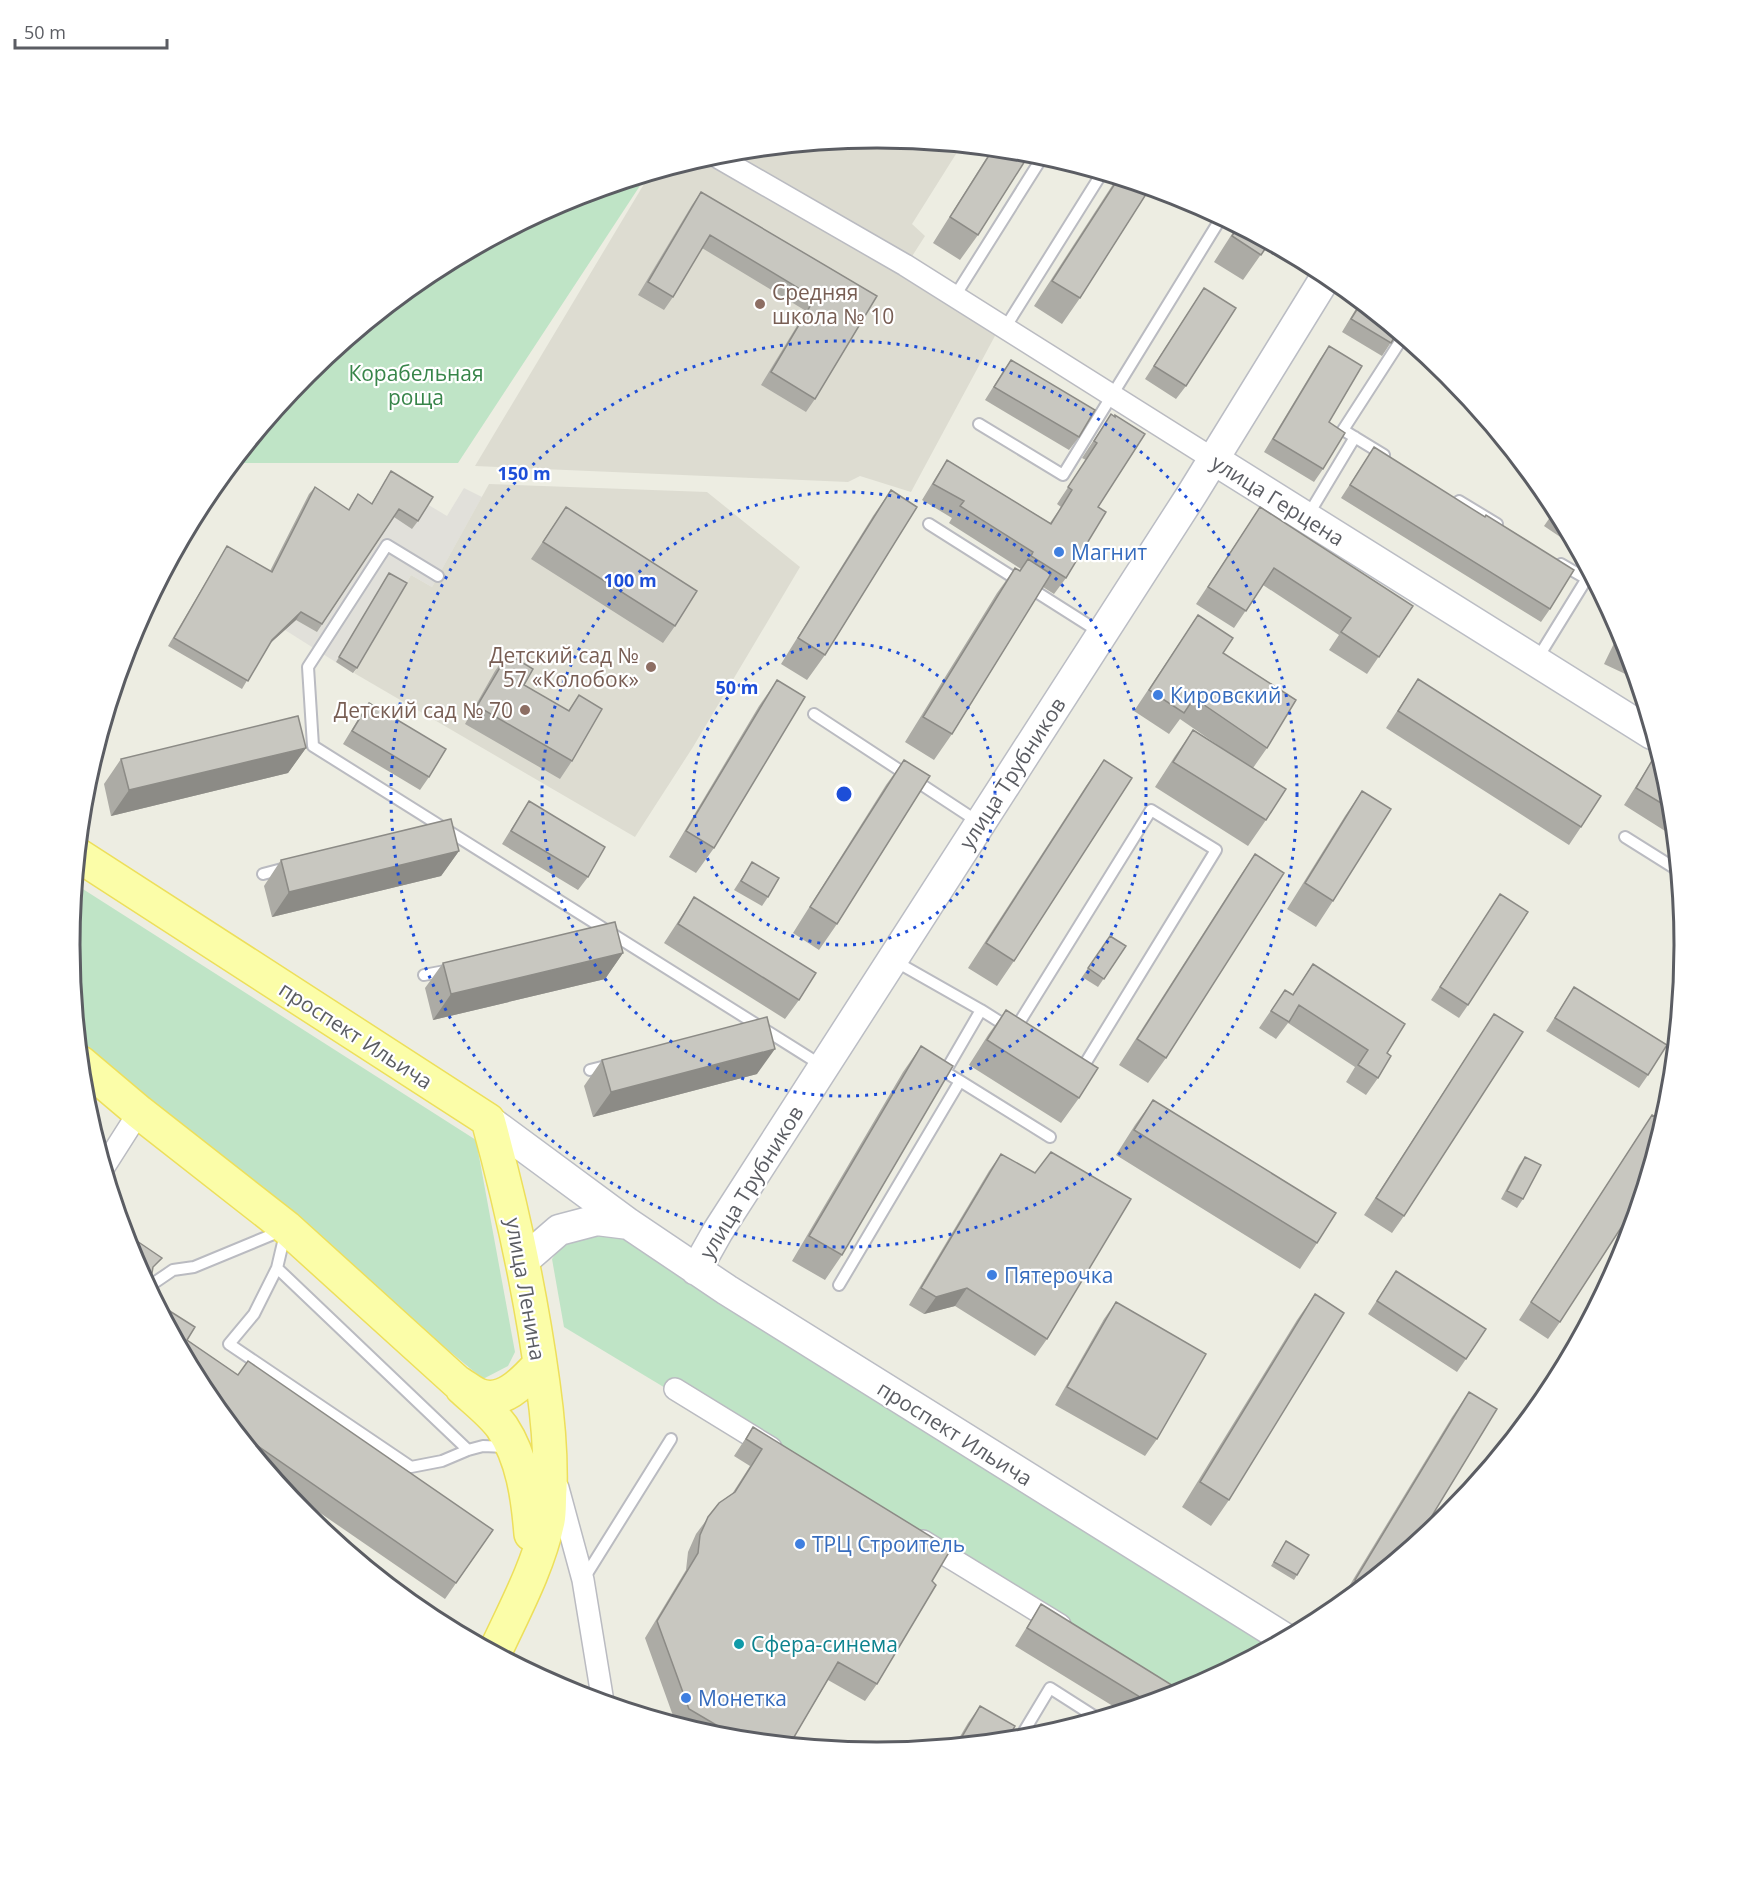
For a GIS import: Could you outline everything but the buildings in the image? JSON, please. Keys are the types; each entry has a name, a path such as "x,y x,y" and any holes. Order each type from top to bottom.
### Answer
{"main road":[{"name":"проспект Ильича","path":"84,859 488,1120"},
{"path":"90,1071 138,1112 287,1228 457,1383 480,1396 496,1397 509,1392 524,1381 540,1364"},
{"name":"улица Ленина","path":"488,1120 513,1215 522,1262 540,1364 551,1461 548,1519 534,1567 498,1646"},
{"name":"улица Ленина","path":"457,1383 501,1427 512,1448 524,1478 528,1498 534,1567"}],"street":[{"name":"улица Герцена","path":"726,162 905,265 1643,728"},
{"name":"улица Трубников","path":"696,1270 718,1231 1213,459 1322,284"},
{"path":"109,1159 138,1112"},
{"name":"проспект Ильича","path":"488,1120 629,1224 696,1270 1277,1634"},
{"name":"проспект Ильича","path":"522,1262 559,1230 597,1220 629,1224"},
{"path":"675,1389 786,1457"},
{"name":"улица Ленина","path":"551,1461 583,1580 601,1693"},
{"path":"908,1532 1075,1634"}],"lane":[{"path":"955,296 1038,164"},
{"path":"1005,328 1098,180"},
{"path":"979,424 1063,475 1217,225"},
{"path":"1395,462 1343,430 1399,343"},
{"path":"1307,518 1355,437"},
{"path":"1445,493 1506,530"},
{"path":"929,524 1102,633"},
{"path":"438,576 387,545 308,667 313,746 450,831 760,1031 824,1067"},
{"path":"1556,561 1581,574"},
{"path":"1536,661 1585,581"},
{"path":"814,714 980,823"},
{"path":"892,960 1019,1034 1150,810 1216,850 1081,1072 1071,1066"},
{"path":"438,834 450,831"},
{"path":"1625,837 1669,864"},
{"path":"263,874 298,866"},
{"path":"424,975 457,968"},
{"path":"981,1010 945,1072 1050,1137"},
{"path":"590,1070 623,1063"},
{"path":"839,1285 960,1081"},
{"path":"287,1228 277,1268 254,1314 229,1344 411,1467 442,1461 483,1446 512,1448"},
{"path":"155,1282 173,1270 194,1267 287,1228"},
{"path":"277,1268 468,1450"},
{"path":"583,1580 671,1439"},
{"path":"1026,1728 1050,1689 1089,1713"}],"shaded area":[{"name":"Средняя школа № 10","path":"876,148 957,153 912,224 925,236 900,275 996,334 911,492 860,476 848,482 475,466 645,183 721,163 824,150"},
{"path":"385,479 447,516 464,488 482,497 432,587 411,575 353,673 285,630 271,643 352,502 367,512"},
{"name":"Детский сад № 57 «Колобок»","path":"489,484 707,492 800,567 693,747 635,837 354,673 411,575 432,587"}],"green space":[{"name":"Корабельная роща","path":"641,184 458,463 242,463 313,381 391,313 434,282 524,230 620,190"},
{"path":"81,888 476,1140 515,1352 508,1366 483,1379 86,1047 81,997"},
{"path":"583,1235 625,1236 1267,1639 1229,1660 1161,1689 942,1562 564,1327 552,1259 567,1238"}],"place":[{"name":"Средняя школа № 10","path":"760,304"},
{"name":"Магнит","path":"1059,552"},
{"name":"Детский сад № 57 «Колобок»","path":"651,667"},
{"name":"Кировский","path":"1158,695"},
{"name":"Детский сад № 70","path":"525,710"},
{"name":"Пятерочка","path":"992,1275"},
{"name":"ТРЦ Строитель","path":"800,1544"},
{"name":"Сфера-синема","path":"739,1644"},
{"name":"Монетка","path":"686,1698"}]}
